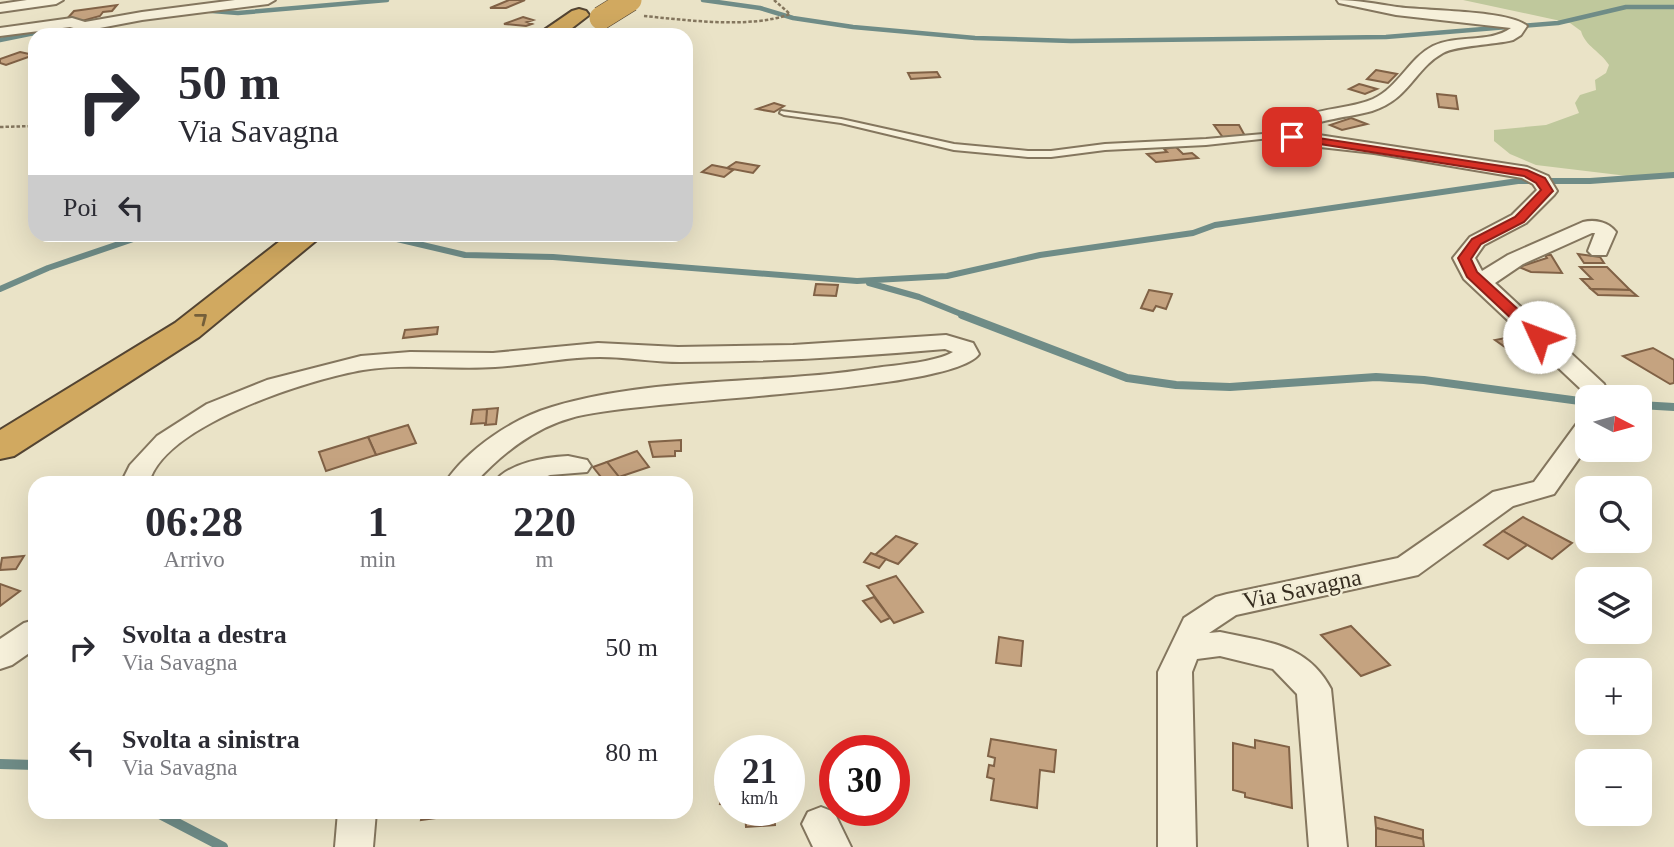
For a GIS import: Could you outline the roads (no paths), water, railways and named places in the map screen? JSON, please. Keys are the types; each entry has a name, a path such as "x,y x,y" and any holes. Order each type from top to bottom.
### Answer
{"highway":[{"path":"577,25 603,9 634,7"},
{"path":"0,421 165,317 263,242"},
{"path":"0,447 187,330 299,242"}],"street":[{"path":"0,8 57,0"},
{"path":"73,28 142,16 268,0"},
{"path":"1344,0 1396,11 1504,21 1521,29 1505,37 1442,47 1427,57 1402,88 1385,100 1307,121 1293,127 1288,134 1302,140 1374,148 1527,173 1541,180 1547,191 1519,219 1477,241 1464,258 1472,274 1591,385"},
{"path":"0,32 58,23 81,26"},
{"path":"0,45 28,39"},
{"path":"1483,285 1490,273 1505,264 1590,226 1606,232 1598,251"},
{"path":"137,476 154,453 186,427 220,408 362,363 391,360 467,361 602,350 637,354 691,354 946,342 965,348 967,354 956,361 863,377 805,385 662,394 571,409 544,418 516,434 465,476"},
{"name":"Via Savagna","path":"1177,847 1175,672 1195,626 1227,604 1407,567 1503,499 1544,488 1575,445"},
{"path":"524,476 562,464 577,466"},
{"path":"0,656 28,637"},
{"path":"1185,648 1220,644 1284,659 1314,689 1328,847"},
{"path":"355,847 357,819"}],"lane":[{"path":"784,113 841,121 954,147 1028,154 1288,134"}],"waterway":[{"path":"199,10 238,13 387,0"},
{"path":"703,0 760,8 793,18 853,27 975,38 1071,41 1386,37 1558,23 1626,7 1674,7"},
{"path":"59,28 69,26"},
{"path":"0,40 28,34"},
{"path":"410,242 465,255 553,257 857,281 947,276 1040,255 1193,233 1215,225 1518,181 1590,181 1674,175"},
{"path":"0,289 48,268 124,242"},
{"path":"869,283 919,297 966,316"},
{"path":"962,315 1127,378 1176,385 1230,387 1376,377 1424,380 1575,400"},
{"path":"1652,406 1674,407"},
{"path":"0,764 28,765"},
{"path":"169,819 223,847"}]}
